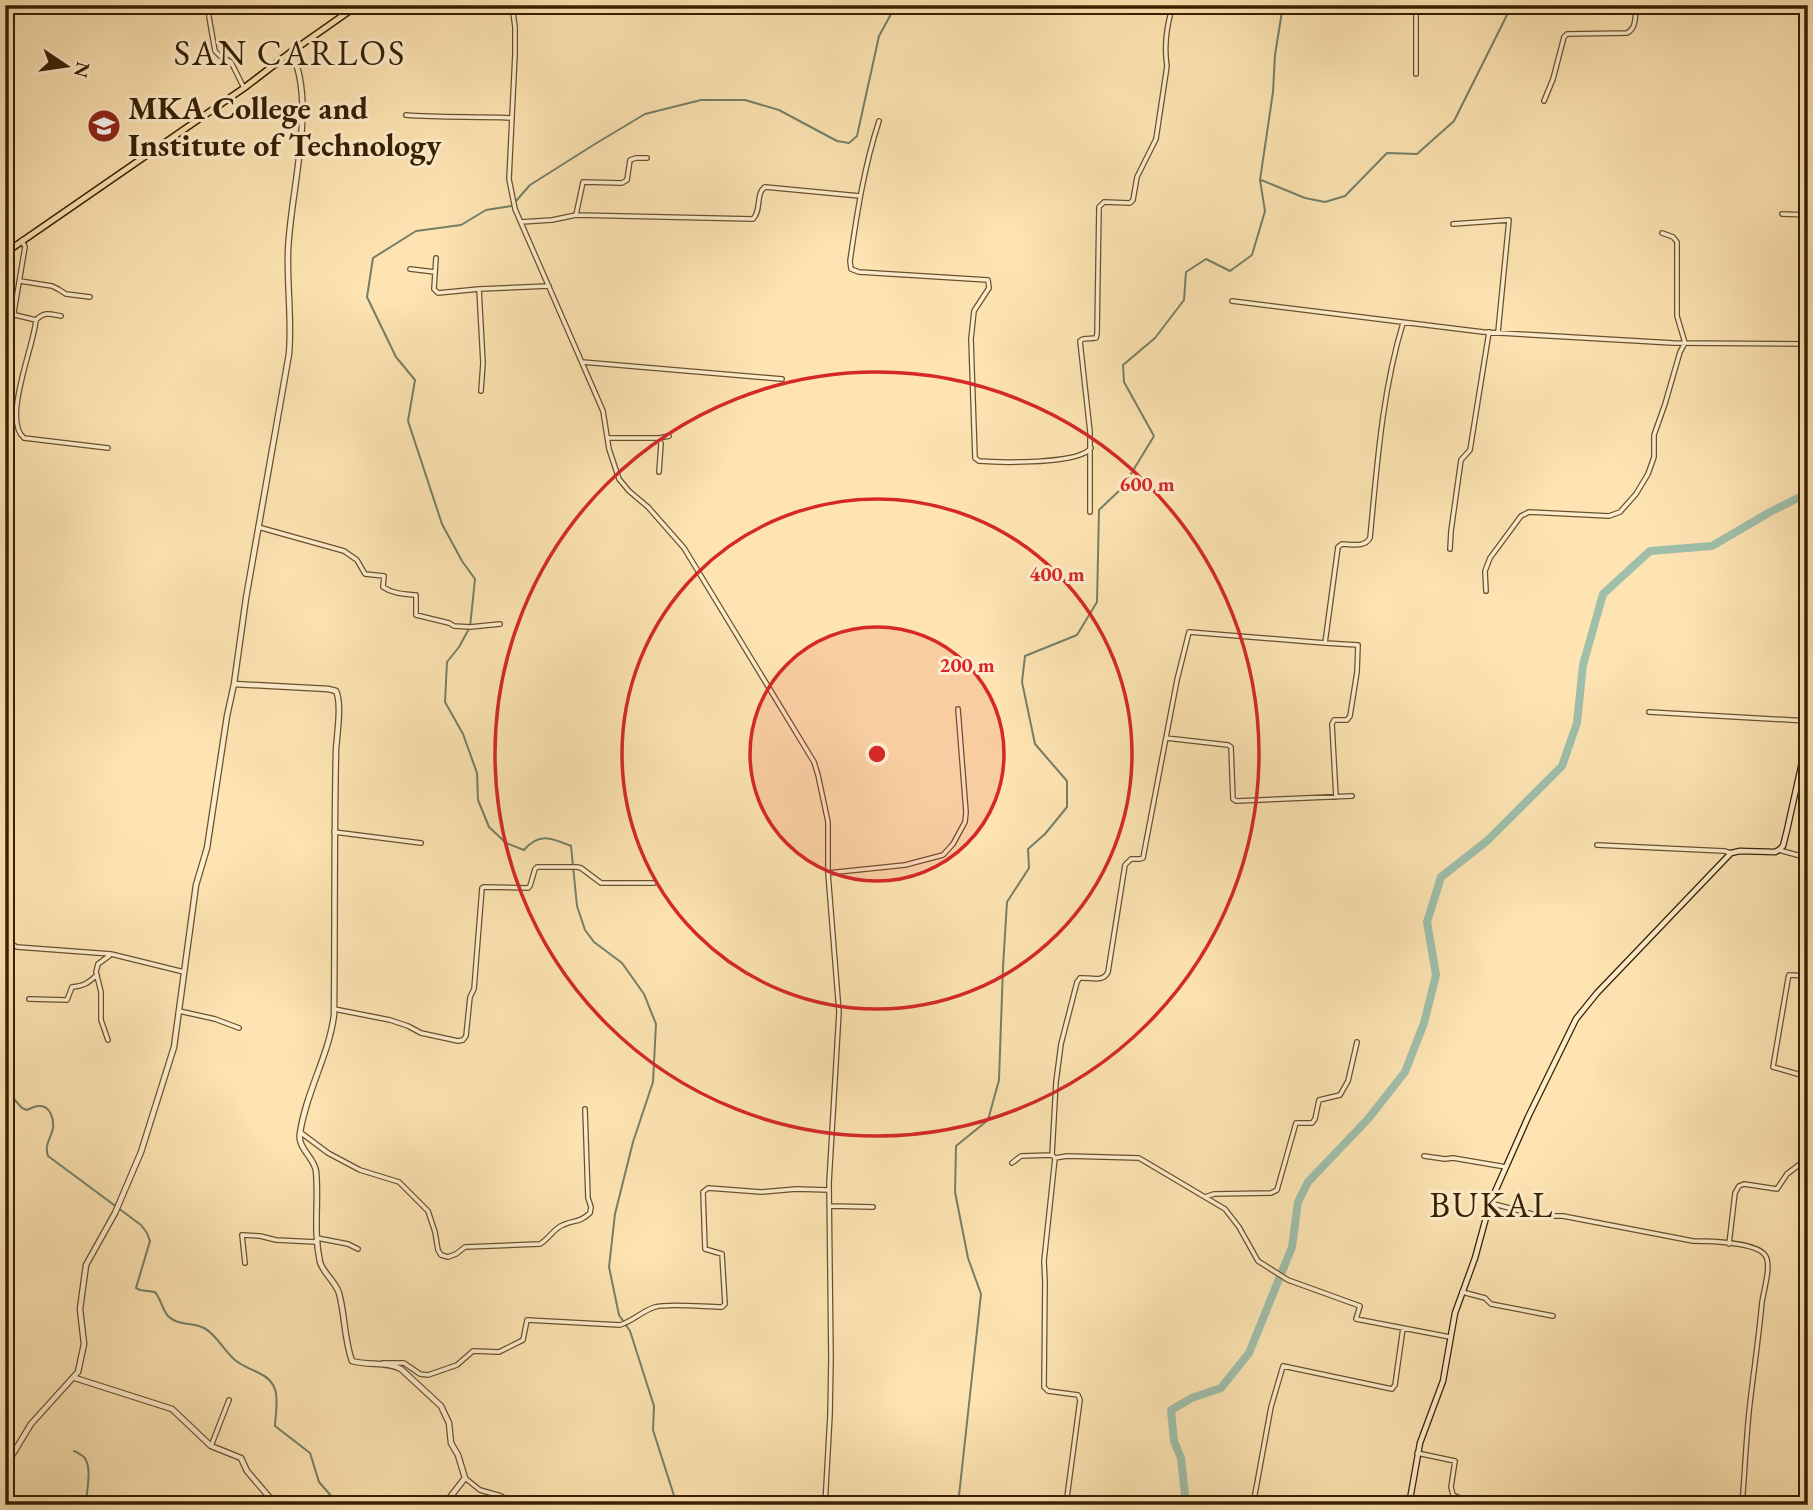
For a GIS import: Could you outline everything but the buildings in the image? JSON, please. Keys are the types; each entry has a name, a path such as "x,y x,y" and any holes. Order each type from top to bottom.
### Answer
{"main road":[{"path":"5,253 244,88 358,5"}],"street":[{"path":"209,5 215,51 231,61 244,88"},
{"path":"512,5 515,40 509,179 515,209 603,411 609,449 619,479 684,548 744,646 814,762 828,822 828,873 839,1007 829,1189 831,1382 825,1505"},
{"path":"1090,512 1091,447 1080,341 1096,338 1097,334 1099,207 1104,202 1130,204 1137,177 1156,139 1167,66 1166,42 1173,5"},
{"path":"1416,5 1416,74"},
{"path":"1544,102 1564,37 1567,34 1627,33 1634,27 1636,5"},
{"path":"5,1475 11,1457 31,1424 74,1377 81,1363 84,1344 80,1309 86,1265 119,1204 141,1152 169,1067 196,885 207,848 290,337 288,252 301,139 303,95 300,72 292,52"},
{"path":"406,115 512,118"},
{"path":"879,121 869,151 860,197 851,269 859,272 988,280 989,288 974,311 971,339 975,457 979,461 1070,458 1085,453 1091,447"},
{"path":"576,215 583,182 622,183 627,180 630,160 647,159"},
{"path":"521,222 555,220 576,215 749,220 756,217 760,191 765,187 860,197"},
{"path":"1782,214 1808,215"},
{"path":"1453,223 1509,220 1498,332"},
{"path":"1486,591 1485,571 1490,558 1521,516 1529,512 1609,516 1620,512 1636,494 1648,474 1654,457 1654,435 1685,343 1677,316 1677,242 1673,237 1662,233"},
{"path":"22,240 25,247 14,313 36,320"},
{"path":"436,258 434,289 438,293 549,286"},
{"path":"410,269 435,272"},
{"path":"20,281 52,286 66,295 90,297"},
{"path":"479,289 483,363 481,391"},
{"path":"1232,301 1489,332 1685,343 1808,344"},
{"path":"61,316 47,313 36,320 16,414 18,432 24,438 107,448"},
{"path":"1325,643 1338,547 1342,544 1361,545 1367,543 1370,538 1379,440 1394,354 1403,323"},
{"path":"1450,549 1461,460 1470,450 1489,332"},
{"path":"582,362 782,379"},
{"path":"608,438 669,436"},
{"path":"659,438 659,472"},
{"path":"258,527 344,551 357,560 365,574 384,576 383,587 416,595 416,615 449,622 454,626 500,624"},
{"path":"1066,1505 1080,1400 1078,1395 1048,1391 1044,1387 1044,1261 1061,1044 1077,982 1080,978 1102,979 1108,972 1125,865 1131,859 1143,858 1177,680 1189,632 1358,645 1350,716 1347,720 1334,720 1332,724 1336,797"},
{"path":"234,684 328,689 336,691 339,698 334,832 336,920 333,1027 300,1138 314,1162 316,1171 315,1224 321,1266 334,1281 339,1294 352,1361 404,1363 420,1374 428,1375 457,1365 473,1351 499,1352 523,1340 527,1320 620,1325 657,1306 722,1307 725,1304 722,1254 705,1249 703,1192 708,1188 761,1192 829,1189"},
{"path":"828,873 905,865 943,855 953,844 965,821 966,812 958,709"},
{"path":"1597,845 1731,853 1775,852 1783,846 1808,723 1649,712"},
{"path":"1166,738 1231,747 1233,799 1236,801 1352,796"},
{"path":"334,832 421,843"},
{"path":"1779,850 1808,858"},
{"path":"1409,1505 1417,1453 1443,1381 1450,1337 1490,1203 1576,1019 1597,993 1731,853"},
{"path":"334,1009 390,1020 421,1033 463,1040 466,1036 470,997 474,989 482,888 528,888 537,867 582,868 601,883 654,883"},
{"path":"5,941 18,947 111,954 184,972"},
{"path":"108,1040 102,1020 97,975 99,964 111,954"},
{"path":"29,999 67,1000 72,987 80,987 97,975"},
{"path":"1808,976 1789,975 1773,1067 1808,1077"},
{"path":"179,1011 215,1019 239,1028"},
{"path":"1205,1197 1214,1194 1271,1193 1277,1190 1296,1123 1312,1123 1319,1100 1340,1095 1348,1081 1357,1042"},
{"path":"300,1132 328,1153 360,1170 399,1182 428,1211 441,1255 448,1257 466,1247 540,1244 560,1226 577,1222 590,1213 585,1110"},
{"path":"1012,1163 1021,1156 1139,1158 1225,1209 1239,1227 1258,1261 1277,1274 1360,1306 1356,1319 1450,1337"},
{"path":"1424,1156 1506,1167"},
{"path":"1729,1244 1735,1193 1739,1186 1744,1184 1777,1189 1787,1174 1804,1161"},
{"path":"1490,1203 1540,1216 1563,1216 1693,1241 1750,1247 1762,1251 1768,1258 1750,1403 1742,1505"},
{"path":"830,1206 873,1207"},
{"path":"245,1263 242,1235 276,1240 317,1240 348,1244 358,1249"},
{"path":"1462,1292 1485,1298 1492,1304 1553,1316"},
{"path":"1253,1505 1271,1407 1283,1366 1392,1389 1395,1385 1404,1328"},
{"path":"378,1363 401,1369 441,1406 449,1423 451,1443 465,1478 481,1490 501,1496 516,1505"},
{"path":"74,1377 172,1409 211,1446 241,1458 247,1471 276,1505"},
{"path":"211,1446 229,1400"},
{"path":"1417,1453 1455,1461 1451,1488 1453,1495 1494,1505"},
{"path":"444,1505 465,1478"}],"waterway":[{"path":"516,201 530,185 645,114 701,100 745,100 779,110 837,141 849,143 857,136 879,36 896,5"},
{"path":"958,1505 981,1294 968,1258 955,1192 956,1146 988,1120 999,1080 1007,902 1029,868 1028,849 1045,834 1067,807 1067,781 1035,744 1022,682 1025,656 1077,635 1097,602 1099,510 1123,487 1154,436 1124,382 1123,365 1155,338 1184,300 1186,272 1206,259 1230,271 1252,255 1265,211 1260,180 1283,5"},
{"path":"1261,180 1305,198 1325,202 1345,196 1387,153 1417,154 1454,121 1512,5"},
{"path":"511,206 486,210 461,225 416,231 373,258 367,297 396,357 415,380 408,421 442,524 475,579 470,627 447,662 445,702 463,734 477,773 478,800 489,827 506,843 524,850 535,841 546,838 571,846 577,906 585,930 594,942 622,963 644,994 656,1024 653,1082 633,1142 615,1214 609,1267 619,1315 630,1331 654,1406 653,1430 677,1505"},
{"path":"1186,1505 1181,1458 1174,1441 1171,1410 1192,1398 1221,1388 1249,1353 1292,1247 1298,1202 1308,1182 1368,1119 1405,1072 1424,1023 1436,975 1427,922 1441,877 1487,841 1562,766 1577,723 1583,665 1603,594 1650,551 1712,546 1808,493"},
{"path":"5,1089 22,1108 27,1110 43,1106 49,1110 53,1124 47,1145 48,1156 141,1225 147,1233 150,1241 136,1288 155,1292 172,1319 204,1328 235,1360 272,1383 277,1402 275,1426 310,1453 319,1482 339,1505"},
{"path":"74,1451 87,1462 86,1505"}],"place":[{"name":"MKA College and Institute of Technology","path":"104,126"}],"district":[{"name":"SAN CARLOS","path":"290,52"},
{"name":"BUKAL","path":"1492,1204"}]}
